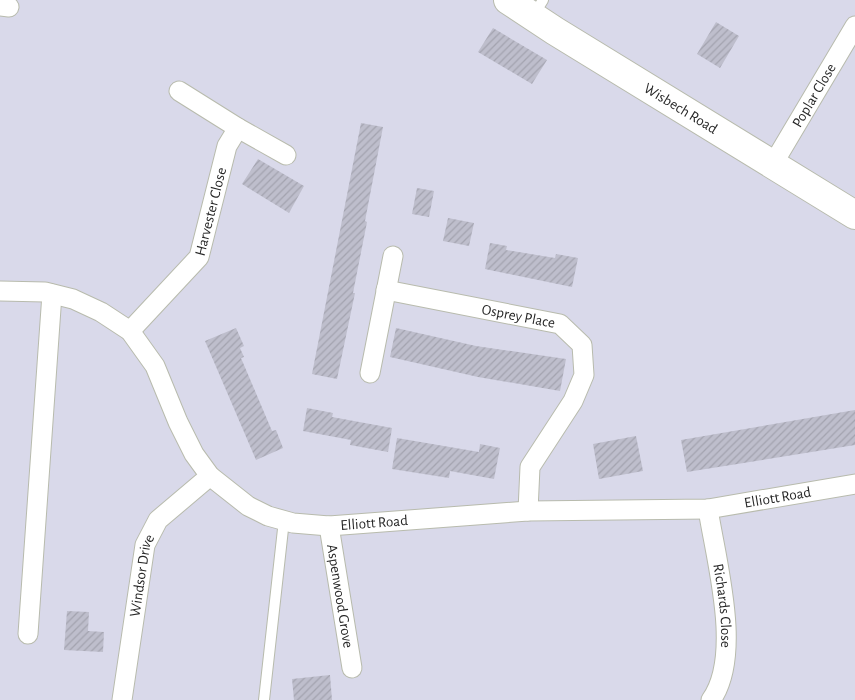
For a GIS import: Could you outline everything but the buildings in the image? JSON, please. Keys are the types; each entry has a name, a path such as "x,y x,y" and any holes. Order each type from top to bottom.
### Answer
{"main road":[{"name":"Wisbech Road","path":"508,0 538,8 773,164 855,215"}],"street":[{"name":"Poplar Close","path":"773,164 855,26"},
{"path":"179,91 286,155"},
{"name":"Harvester Close","path":"130,331 199,257 228,146 238,128"},
{"path":"370,373 393,256"},
{"name":"Osprey Place","path":"386,290 560,324 582,345 584,375 573,401 530,467 528,511"},
{"name":"Elliott Road","path":"0,291 52,294 74,299 101,312 130,331 155,366 182,430 194,454 210,476 248,506 284,520 329,526 528,511 708,509 855,484"},
{"path":"28,634 52,294"},
{"name":"Windsor Drive","path":"122,700 145,545 158,520 210,476"},
{"name":"Richards Close","path":"708,509 726,622 726,659 716,693 711,700"},
{"name":"Aspenwood Grove","path":"329,526 352,668"}],"lane":[{"path":"264,700 284,520"}]}
